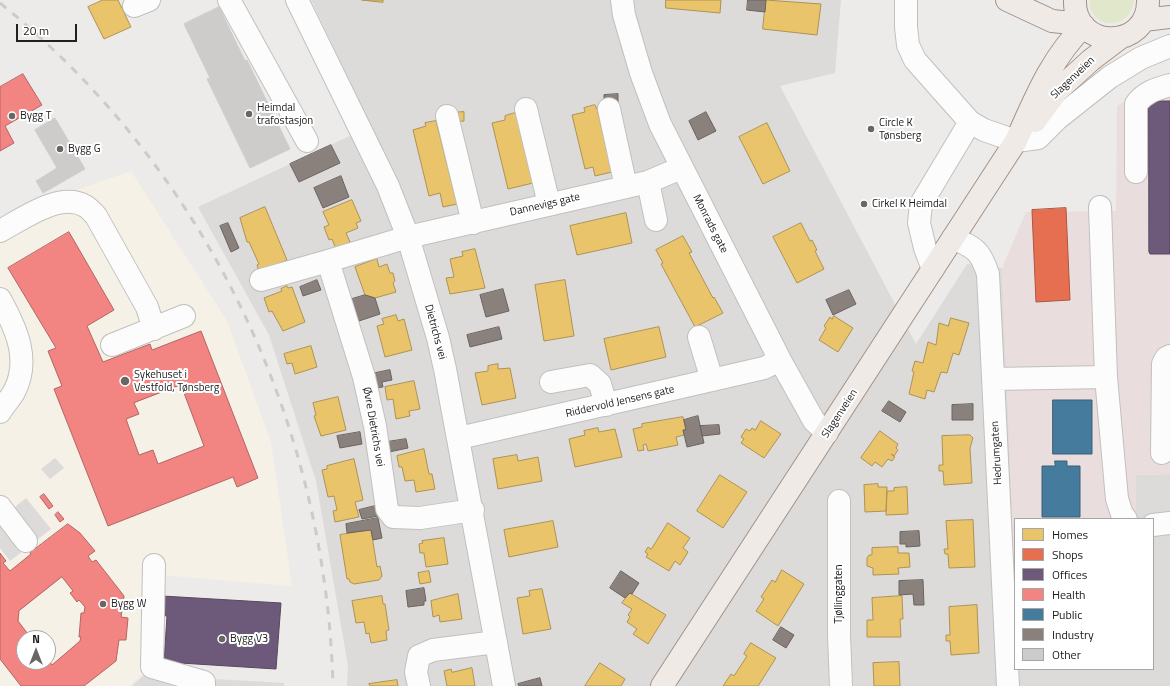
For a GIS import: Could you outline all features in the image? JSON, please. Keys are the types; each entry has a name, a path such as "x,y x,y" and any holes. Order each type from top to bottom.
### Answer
{"main road":[{"path":"1007,0 1052,21 1083,25"},
{"path":"1075,0 1076,11 1083,25 1098,37 1109,39 1120,38"},
{"path":"1146,10 1170,17"},
{"name":"Slagenveien","path":"1016,141 1039,117 1057,91 1090,60 1120,38 1134,32 1146,10"},
{"name":"Slagenveien","path":"662,686 1016,141 1042,84 1059,54 1083,25"}],"street":[{"path":"229,0 308,141"},
{"name":"Dietrichs vei","path":"296,0 388,186 408,237 438,338 473,510 504,686"},
{"name":"Monrads gate","path":"622,0 624,15 660,124 681,168 780,360 814,421 827,433"},
{"path":"906,0 908,45 915,60 970,122 984,130 1016,141 1038,138 1062,114 1110,77 1141,58 1170,46"},
{"path":"1136,172 1136,104 1142,97 1155,89 1170,85"},
{"path":"526,109 549,204"},
{"path":"609,109 626,187"},
{"path":"447,116 473,223"},
{"path":"933,269 925,248 919,223 921,204 970,122"},
{"name":"Dannevigs gate","path":"408,237 648,182 681,168"},
{"path":"648,182 656,220"},
{"path":"0,231 50,204 66,201 84,205 96,216 147,307 154,329"},
{"path":"1100,207 1106,376 1117,499 1122,514 1125,518"},
{"path":"261,280 408,237"},
{"name":"Hedrumgaten","path":"953,238 971,246 982,257 988,274 1008,686"},
{"name":"Øvre Dietrichs vei","path":"328,261 364,377 375,426 387,508 392,517 420,518 473,510"},
{"path":"0,299 15,327 22,351 21,370 14,391 0,412"},
{"path":"112,345 184,316"},
{"path":"699,337 712,380"},
{"path":"1162,453 1163,364 1166,358 1170,356"},
{"name":"Riddervold Jensens gate","path":"458,438 764,368 780,360"},
{"path":"551,382 590,374 600,384 606,405"},
{"path":"994,379 1106,376"},
{"name":"Tjøllinggaten","path":"839,501 839,635 841,686"},
{"path":"0,507 26,541"},
{"path":"1154,525 1170,523"},
{"path":"154,565 152,667 204,684"},
{"path":"418,686 416,672 419,656 432,650 496,642"}],"shaded area":[{"path":"311,0 841,0 835,73 780,86 916,344 967,264 1002,268 1014,543 1014,670 1154,670 1154,518 1136,518 1136,475 1170,474 1170,686 347,686 348,666 316,481 269,335 198,207 371,126"},
{"path":"1170,73 1170,474 1136,475 1136,518 1014,518 1014,566 1002,268 1026,212 1116,211 1117,106"},
{"name":"Sykehuset i Vestfold, Tønsberg","path":"131,171 227,321 271,442 292,586 148,574 143,674 129,686 0,686 0,217"},
{"path":"55,458 64,468 50,479 41,469"},
{"path":"26,498 51,529 10,561 0,548 0,519"},
{"path":"144,675 284,683 284,686 132,686"}],"green space":[{"path":"1090,0 1134,0 1131,11 1125,18 1118,22 1109,23 1095,17 1091,9"}],"building: Homes":[{"path":"103,0 118,0 131,27 104,39 88,7"},
{"path":"362,0 383,0 383,2"},
{"path":"666,0 721,0 720,13 666,8"},
{"path":"766,0 821,4 817,35 763,29"},
{"path":"595,105 612,172 595,176 593,167 585,169 572,115 585,112 584,108"},
{"path":"464,112 464,121 450,122 450,113"},
{"path":"515,113 518,117 533,183 508,189 492,123 505,120 505,116"},
{"path":"436,121 457,204 443,207 440,193 429,196 413,130 426,126 425,123"},
{"path":"767,123 790,171 763,184 739,137"},
{"path":"352,200 361,221 356,223 358,228 346,233 350,242 336,249 332,239 329,240 324,227 329,225 323,212"},
{"path":"265,207 287,260 259,272 257,265 259,264 249,242 247,242 240,218"},
{"path":"626,213 632,243 577,255 570,226"},
{"path":"801,223 810,241 812,240 817,250 815,251 824,269 797,283 773,237"},
{"path":"683,236 692,252 689,253 713,298 714,297 723,313 695,327 661,264 663,263 656,250"},
{"path":"475,249 485,288 450,294 446,278 454,277 450,259 463,256 462,252"},
{"path":"377,259 379,267 387,264 390,273 393,273 395,281 393,283 396,292 375,298 365,295 355,267"},
{"path":"565,280 574,336 544,341 535,285"},
{"path":"287,286 288,288 292,287 305,322 283,331 272,311 269,312 264,298 282,291 281,289"},
{"path":"396,315 398,321 404,319 412,350 385,357 377,326 384,324 382,319"},
{"path":"834,316 853,328 838,352 819,340 826,328 824,326 830,317 832,319"},
{"path":"951,318 969,323 959,355 953,353 947,373 941,372 934,392 927,390 925,399 909,394 915,361 923,363 928,342 936,345 939,323 948,326"},
{"path":"659,327 666,357 611,370 604,339"},
{"path":"311,346 317,367 295,374 292,363 287,364 284,354"},
{"path":"498,364 498,369 510,368 516,398 482,405 475,373 488,371 488,366"},
{"path":"414,381 420,409 409,411 410,416 396,419 393,399 387,400 385,387"},
{"path":"338,397 346,430 321,436 314,416 316,415 313,403"},
{"path":"683,417 686,430 683,430 684,435 676,437 678,445 648,451 646,444 643,445 644,450 638,451 633,429 642,427 642,424"},
{"path":"761,421 781,434 764,458 741,443 744,439 741,437 746,429 750,431 752,428 755,430"},
{"path":"598,428 599,432 615,429 622,457 575,467 569,439 585,435 584,431"},
{"path":"880,431 898,444 896,448 898,450 894,456 891,454 895,457 892,461 888,459 882,467 875,462 872,466 861,458"},
{"path":"970,435 973,438 970,448 972,483 944,485 943,471 939,471 939,465 943,465 942,436"},
{"path":"424,449 429,474 432,474 435,489 416,492 414,480 405,481 402,467 399,467 397,456"},
{"path":"517,455 518,461 538,457 542,481 498,489 493,459"},
{"path":"354,459 363,500 355,502 359,517 335,522 333,511 337,510 334,496 328,497 322,470 327,469 327,466"},
{"path":"720,475 747,492 723,528 697,511"},
{"path":"878,484 878,487 887,487 886,511 865,512 864,485"},
{"path":"907,487 908,514 886,515 887,491 894,491 894,488"},
{"path":"973,520 975,567 949,568 948,554 945,554 944,549 948,549 946,521"},
{"path":"553,521 558,547 509,557 504,530"},
{"path":"668,523 690,538 683,548 688,552 680,565 675,561 669,571 646,557 648,554 645,552 648,547 651,549"},
{"path":"371,530 377,567 380,566 382,576 379,580 354,584 347,579 340,535"},
{"path":"444,538 448,564 426,567 424,553 420,553 419,544 423,543 422,541"},
{"path":"898,547 898,553 909,553 910,567 898,568 899,574 873,575 873,568 867,566 867,558 869,555 872,555 872,548"},
{"path":"782,570 804,584 778,626 756,611 764,599 761,597 772,580 775,582"},
{"path":"429,571 431,582 420,584 418,573"},
{"path":"542,589 551,629 523,634 517,598 530,596 529,591"},
{"path":"630,593 666,615 648,644 633,634 637,629 627,622 630,617 628,615 632,609 622,603"},
{"path":"458,594 462,619 440,622 439,615 433,617 431,601"},
{"path":"382,596 383,604 385,604 389,630 386,631 387,640 371,643 369,633 366,634 364,622 356,623 352,601"},
{"path":"902,596 903,619 900,619 901,637 867,637 867,620 873,620 872,598"},
{"path":"977,605 979,653 951,655 950,641 946,641 946,635 950,635 949,607"},
{"path":"751,643 776,658 758,686 723,686 731,674 734,676 747,656 744,654"},
{"path":"899,662 900,686 874,686 873,663"},
{"path":"600,663 625,679 621,686 585,686"},
{"path":"472,668 475,686 447,686 444,671 451,669 452,672"},
{"path":"397,680 398,686 370,686 369,684"}],"building: Shops":[{"path":"1066,208 1070,300 1036,302 1032,210"}],"building: Offices":[{"path":"1149,101 1170,101 1170,254 1150,254 1149,252"},
{"name":"Bygg V3","path":"162,596 281,603 276,669 164,662 167,616 161,615"}],"building: Health":[{"name":"Bygg T","path":"23,74 42,105 5,126 14,143 0,151 0,87"},
{"path":"69,232 114,310 87,326 103,362 150,344 152,350 201,331 258,478 237,487 233,477 108,526 54,389 62,386 48,351 56,348 8,268","holes":["181,385 204,446 158,464 153,450 139,455 126,419 139,414 134,403"]},
{"path":"44,494 53,506 49,509 40,497"},
{"path":"58,512 64,519 60,522 55,515"},
{"name":"Bygg W","path":"68,524 80,533 95,551 88,556 92,562 96,560 124,596 121,617 128,618 126,640 119,640 116,661 84,686 21,686 0,659 0,553 6,561 3,563 10,571 31,554 30,553","holes":["62,577 73,591 70,593 77,602 79,600 85,607 84,613 81,613 80,641 56,662 56,670 16,670 16,630 25,630 18,621 19,611"]}],"building: Public":[{"path":"1053,400 1092,400 1092,454 1053,454"},
{"path":"1055,461 1067,461 1067,466 1080,466 1080,517 1042,517 1042,466 1055,466"}],"building: Industry":[{"path":"748,0 766,0 765,12 747,10"},
{"path":"618,94 618,104 604,105 604,95"},
{"path":"706,112 716,131 698,140 689,121"},
{"path":"331,145 340,163 299,182 290,164"},
{"path":"341,176 349,197 323,208 314,188"},
{"path":"228,223 239,248 231,252 220,226"},
{"path":"317,280 321,290 303,296 300,287"},
{"path":"503,289 509,311 486,317 480,295"},
{"path":"849,290 856,304 833,315 826,300"},
{"path":"365,295 375,298 380,314 359,321 352,299"},
{"path":"499,327 502,339 470,347 467,335"},
{"path":"390,370 392,380 382,382 383,387 374,388 371,374"},
{"path":"889,401 906,412 900,422 882,411"},
{"path":"973,404 973,420 952,420 952,405"},
{"path":"698,416 704,443 687,447 683,430 686,430 684,420"},
{"path":"719,425 720,434 702,436 700,426"},
{"path":"360,432 362,444 340,448 337,436"},
{"path":"406,439 408,448 389,452 387,442"},
{"path":"375,506 378,516 362,519 359,510"},
{"path":"378,518 382,538 373,540 371,530 347,533 346,524"},
{"path":"919,531 920,546 906,547 906,544 900,544 900,532"},
{"path":"621,571 639,583 632,594 630,593 625,598 610,588"},
{"path":"923,580 924,605 914,605 913,594 899,595 899,581"},
{"path":"424,588 426,601 424,601 424,605 408,607 406,591"},
{"path":"781,627 794,635 786,648 773,640"},
{"path":"540,678 542,686 519,686 518,684"}],"building: Other":[{"name":"Heimdal trafostasjon","path":"219,7 245,61 247,60 290,149 250,168 207,79 210,78 184,24"},
{"name":"Bygg G","path":"55,118 85,169 43,193 36,181 57,168 35,130"}],"railway":[{"path":"0,3 73,69 138,143 194,222 241,308 279,398 307,491 325,588 333,686"}],"place":[{"name":"Heimdal trafostasjon","path":"249,114"},
{"name":"Bygg T","path":"12,116"},
{"name":"Circle K Tønsberg","path":"871,129"},
{"name":"Bygg G","path":"60,149"},
{"name":"Cirkel K Heimdal","path":"864,204"},
{"name":"Sykehuset i Vestfold, Tønsberg","path":"125,381"},
{"name":"Bygg W","path":"103,604"},
{"name":"Bygg V3","path":"222,639"}]}
